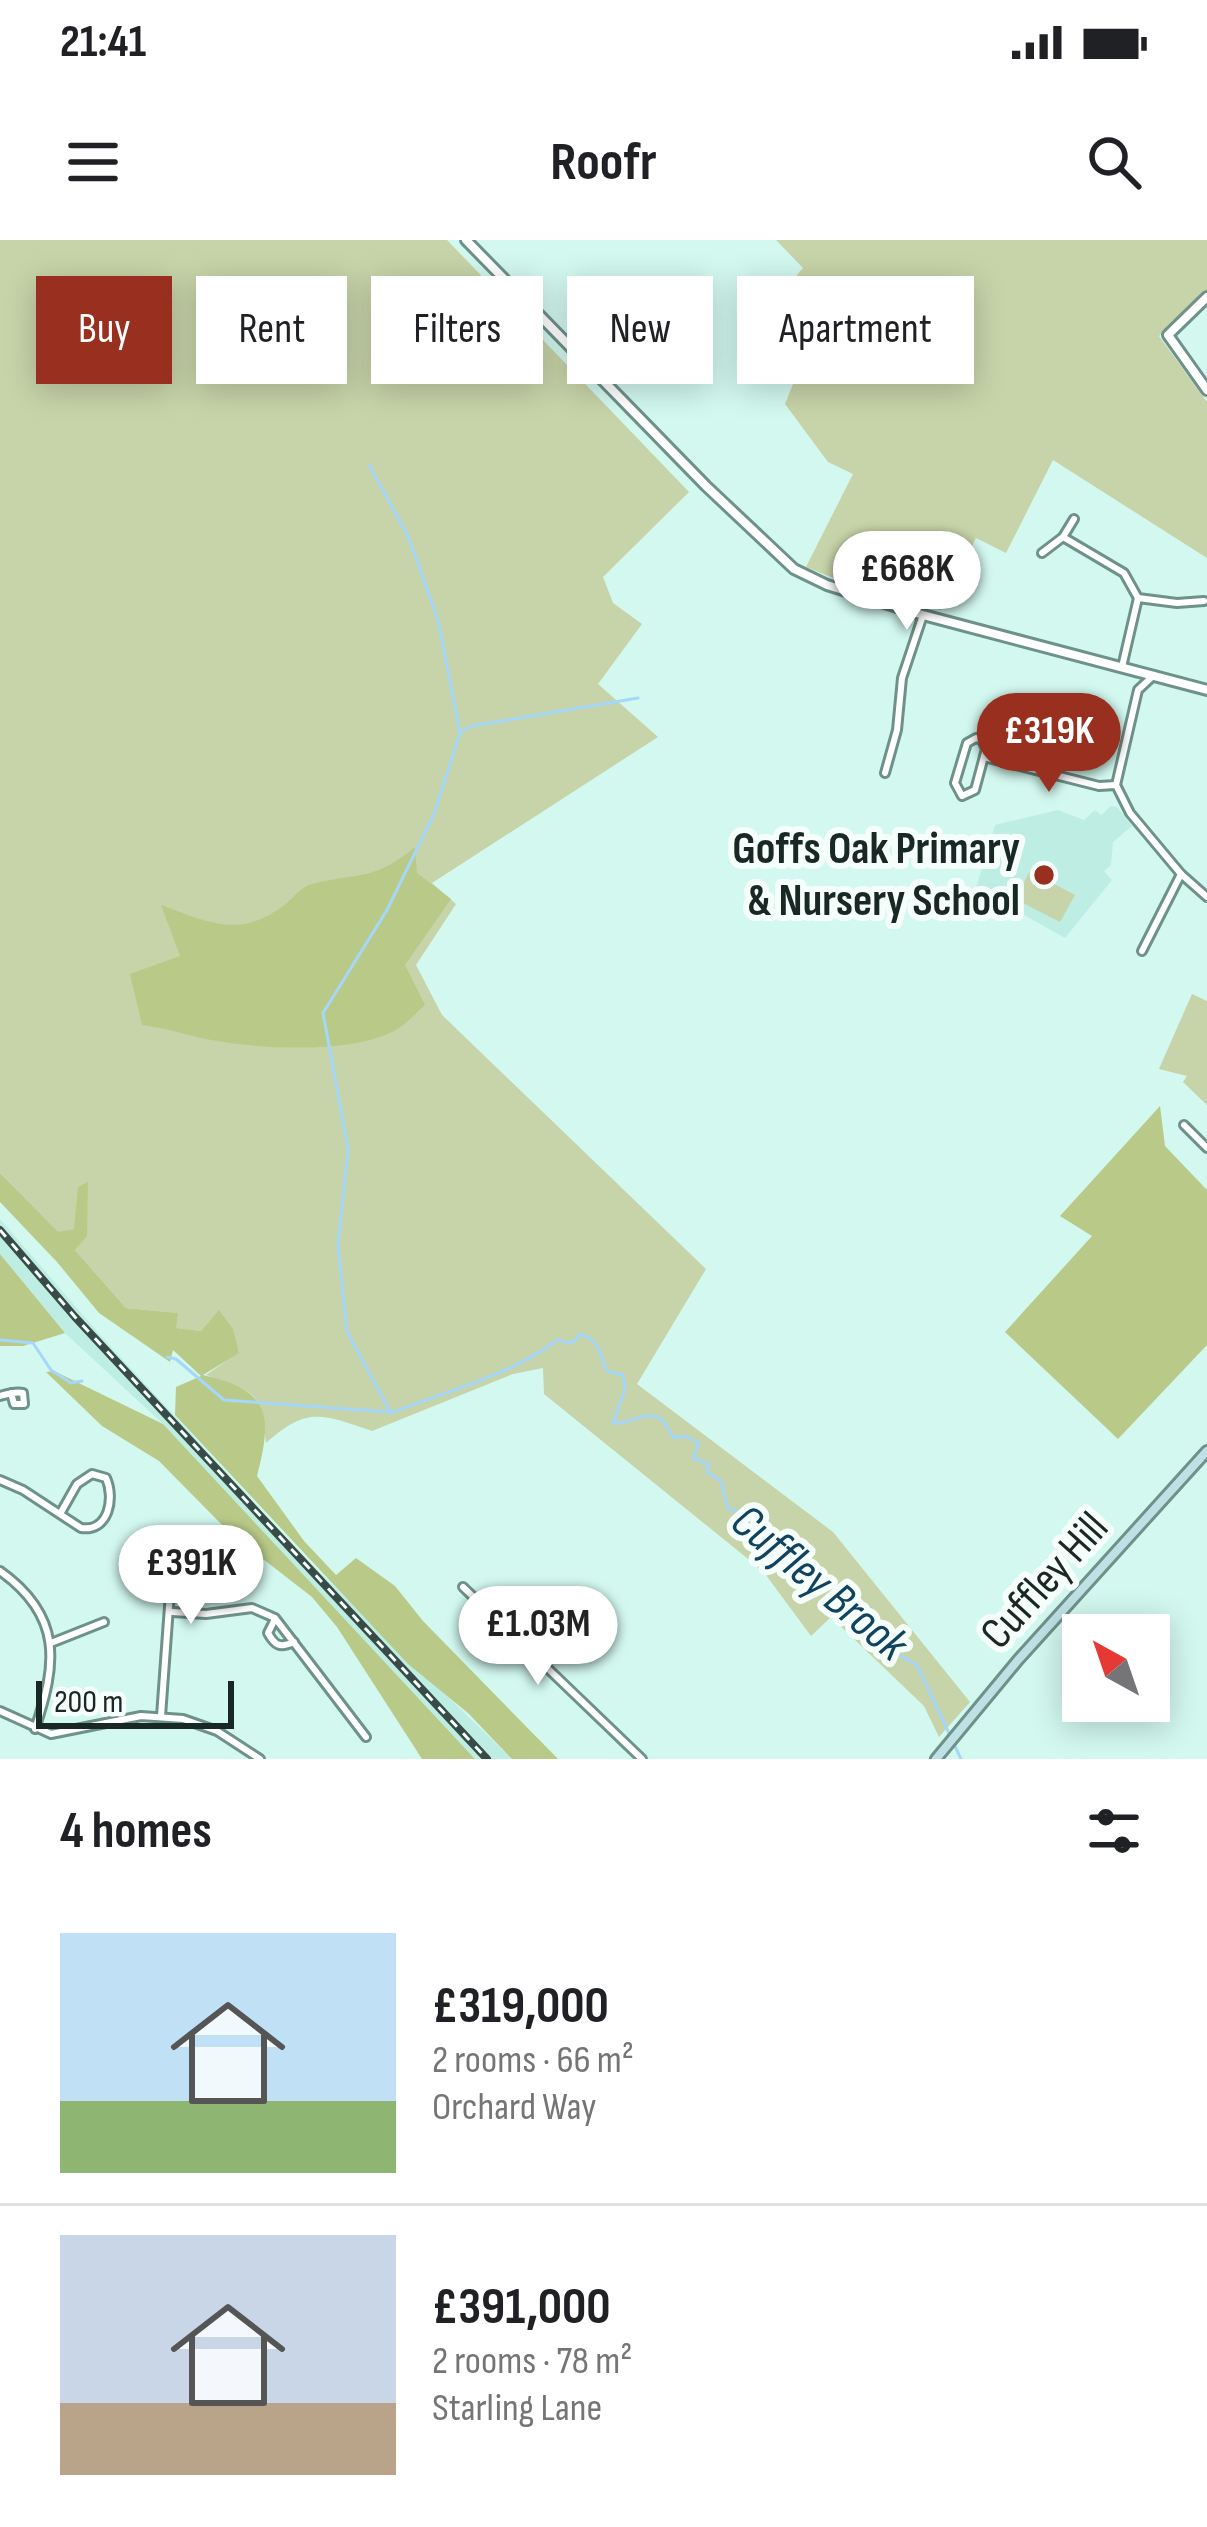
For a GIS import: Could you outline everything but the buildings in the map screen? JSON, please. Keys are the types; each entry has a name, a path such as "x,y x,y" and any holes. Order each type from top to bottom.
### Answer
{"main road":[{"name":"Cuffley Hill","path":"936,1759 1207,1451"}],"street":[{"path":"466,240 784,562 826,584 923,615 1207,690"},
{"path":"1207,297 1168,335 1207,390"},
{"path":"1042,553 1063,537 1074,519"},
{"path":"1063,537 1124,573 1138,598 1126,668 1140,687"},
{"path":"1138,598 1204,601"},
{"path":"885,772 897,730 902,678 923,615"},
{"path":"1154,675 1140,687 1116,785 1130,813 1181,874 1207,897"},
{"path":"982,740 984,757 974,790 962,796 955,786 969,741 982,740"},
{"path":"984,757 1099,786 1116,785"},
{"path":"1142,951 1181,874"},
{"path":"1184,1125 1207,1148"},
{"path":"0,1396 11,1394"},
{"path":"0,1480 81,1528 91,1530 99,1525 110,1501 106,1478 92,1474 82,1479 60,1514"},
{"path":"161,1716 179,1533"},
{"path":"0,1570 31,1600 51,1643 50,1684 34,1729"},
{"path":"463,1587 641,1759"},
{"path":"172,1612 206,1614 243,1607 275,1618 366,1737"},
{"path":"275,1618 268,1633 275,1644 282,1647 294,1642"},
{"path":"51,1643 104,1622"},
{"path":"1,1714 58,1734 161,1716 207,1726 260,1759"}],"shaded area":[{"path":"0,240 447,240 482,276 371,276 371,384 543,384 543,340 567,365 567,384 585,384 689,492 603,577 613,603 642,624 598,684 658,737 432,883 456,904 416,965 442,1015 706,1269 637,1384 833,1532 970,1702 939,1737 924,1706 831,1617 811,1636 763,1571 544,1394 543,1368 513,1374 372,1431 340,1420 304,1418 266,1443 258,1402 245,1390 206,1375 239,1352 219,1311 201,1331 175,1328 177,1313 126,1308 75,1250 74,1229 58,1233 0,1173"},
{"path":"776,240 1207,240 1207,294 1159,336 1207,402 1207,558 1053,460 1006,553 976,538 941,610 858,588 806,567 853,474 828,462 785,404 793,384 974,384 974,276 796,276 803,268"},
{"name":"Goffs Oak Primary & Nursery School","path":"1111,806 1132,826 1113,842 1111,865 1104,871 1112,880 1065,938 976,888 995,825 1058,810 1084,820 1095,810 1101,815"},
{"path":"1030,871 1075,895 1060,922 1015,899"},
{"path":"1192,994 1207,1001 1207,1105 1183,1082 1187,1076 1159,1069"},
{"path":"0,1219 308,1561 512,1759 475,1759 163,1424 65,1333 0,1254"}],"green space":[{"path":"415,847 417,873 451,899 405,965 425,1005 396,1030 356,1043 283,1047 217,1041 142,1025 130,974 180,956 161,905 223,924 252,922 308,886 376,871"},
{"path":"1160,1106 1165,1146 1207,1190 1207,1345 1118,1439 1005,1332 1092,1236 1060,1216"},
{"path":"0,1173 58,1232 74,1229 78,1187 88,1182 87,1236 75,1250 126,1308 178,1313 176,1328 201,1331 219,1310 233,1329 239,1353 203,1375 242,1388 261,1408 265,1436 257,1476 304,1541 336,1575 356,1558 395,1586 423,1621 558,1759 512,1759 468,1713 408,1664 175,1415 176,1387 201,1376 173,1350 170,1362 99,1313 0,1202"},
{"path":"0,1254 65,1333 23,1346 0,1346"},
{"path":"54,1371 163,1424 475,1759 422,1759 337,1627 312,1597 231,1534 159,1461 102,1426 46,1372"}],"waterway":[{"name":"Cuffley Brook","path":"369,465 408,536 438,620 460,733 434,814 387,910 323,1013 348,1149 338,1246 347,1332 391,1413 499,1373 557,1340 573,1343 580,1334 587,1337 596,1345 607,1371 623,1375 625,1389 613,1423 658,1417 674,1438 685,1436 699,1443 693,1458 709,1464 707,1472 721,1481 728,1509 752,1518 764,1540 779,1549 796,1570 846,1592 848,1613 880,1644 917,1665 961,1759"},
{"path":"461,732 472,726 638,698"},
{"path":"0,1340 33,1343 51,1370 71,1383 82,1381"},
{"path":"167,1357 176,1359 224,1400 389,1412"}],"railway":[{"path":"0,1230 75,1317 487,1759"}],"place":[{"name":"Goffs Oak Primary & Nursery School","path":"1044,875"}]}
